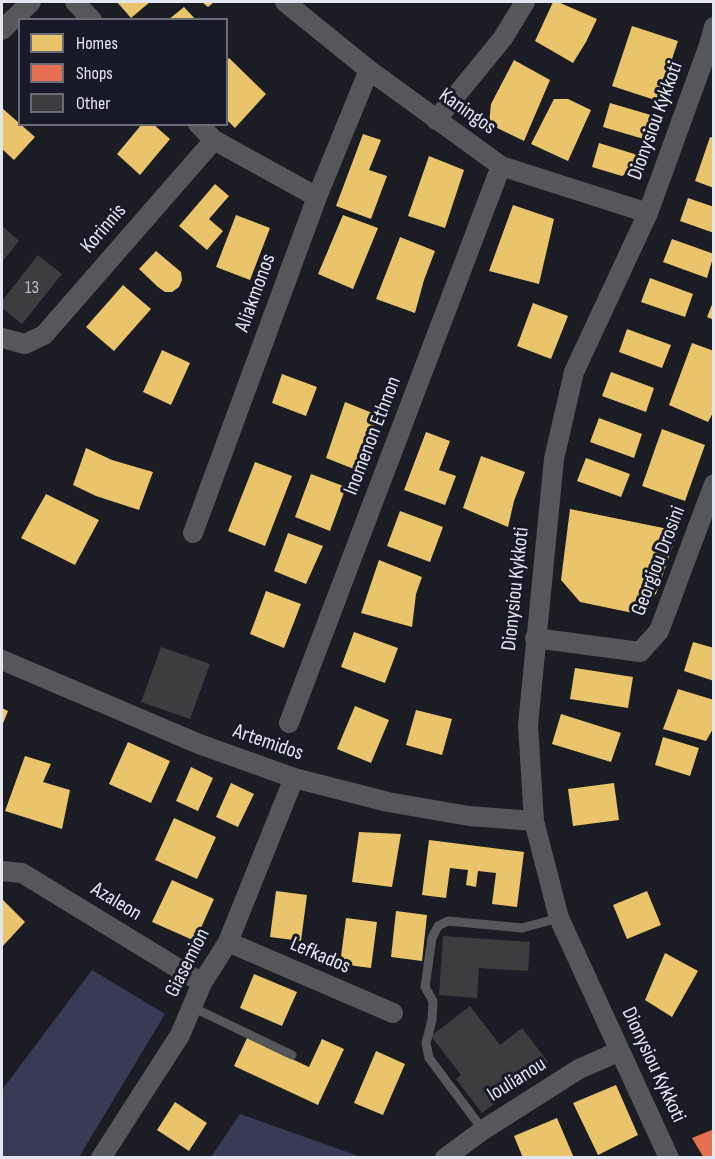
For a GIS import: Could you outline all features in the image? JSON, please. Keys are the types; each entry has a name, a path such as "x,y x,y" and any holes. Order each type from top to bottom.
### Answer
{"street":[{"path":"2,30 31,2"},
{"path":"75,2 90,18"},
{"name":"Kaningos","path":"285,2 369,70 501,166 648,213"},
{"path":"436,120 503,38 525,2"},
{"name":"Dionysiou Kykkoti","path":"669,1158 560,918 534,821 528,725 554,459 574,372 648,213 714,27"},
{"name":"Aliakmonos","path":"193,533 317,197 369,70"},
{"path":"200,126 214,140 317,197"},
{"name":"Korinnis","path":"2,338 26,344 44,335 214,140"},
{"name":"Inomenon Ethnon","path":"289,723 501,166"},
{"name":"Georgiou Drosini","path":"535,638 640,652 659,631 714,484"},
{"name":"Artemidos","path":"2,660 200,744 294,778 388,802 469,816 534,821"},
{"name":"Giasemion","path":"101,1158 180,1035 202,983 228,942 294,778"},
{"name":"Azaleon","path":"2,871 21,873 202,983"},
{"name":"Lefkados","path":"228,942 393,1013"},
{"name":"Ioulianou","path":"454,1155 483,1130 579,1069 620,1051"}],"lane":[{"path":"483,1130 429,1058 426,1043 432,1020 433,1001 425,987 432,938 438,926 447,921 522,928 560,918"},
{"path":"192,1007 292,1055"}],"shaded area":[{"path":"92,970 165,1014 79,1157 2,1157 2,1090"},
{"path":"240,1114 361,1157 211,1157"}],"building: Homes":[{"path":"117,2 150,2 131,18"},
{"path":"202,2 214,2 208,7"},
{"path":"553,2 558,2 597,19 573,63 535,41"},
{"path":"184,7 194,18 170,18"},
{"path":"632,26 678,41 658,101 612,86"},
{"path":"228,59 266,94 235,128 228,121"},
{"path":"514,60 550,80 524,141 489,124 491,104"},
{"path":"554,99 568,99 591,110 568,161 531,144"},
{"path":"610,103 654,116 647,140 603,127"},
{"path":"2,108 18,122 18,126 22,126 35,137 14,160 2,149"},
{"path":"140,126 155,126 170,139 140,175 117,154"},
{"path":"363,134 381,140 369,170 387,176 371,219 336,206"},
{"path":"710,137 714,138 714,188 695,181"},
{"path":"599,143 644,157 641,166 622,176 592,167"},
{"path":"429,156 464,170 445,228 408,216"},
{"path":"215,184 229,196 209,219 223,231 207,250 179,226"},
{"path":"688,198 714,207 714,233 680,221"},
{"path":"513,205 554,219 539,284 489,271"},
{"path":"236,215 270,228 250,280 216,267"},
{"path":"343,215 378,228 353,289 318,274"},
{"path":"400,237 435,251 415,313 376,299"},
{"path":"672,239 714,254 707,278 663,262"},
{"path":"156,251 181,272 182,280 179,287 172,292 165,292 139,269"},
{"path":"650,278 693,294 685,317 641,302"},
{"path":"123,285 151,309 114,351 86,327"},
{"path":"714,302 714,320 707,317"},
{"path":"533,303 568,316 551,359 517,346"},
{"path":"627,329 671,345 662,368 619,352"},
{"path":"692,343 714,351 714,411 708,422 669,405"},
{"path":"162,350 190,363 171,405 143,392"},
{"path":"611,372 654,388 646,412 602,396"},
{"path":"282,374 317,387 306,416 272,403"},
{"path":"345,402 380,416 359,471 326,458"},
{"path":"599,418 642,434 634,458 590,442"},
{"path":"662,429 705,445 685,501 642,486"},
{"path":"426,432 450,441 439,470 456,476 445,505 404,490"},
{"path":"86,448 112,460 153,472 139,510 96,496 73,485"},
{"path":"481,456 525,472 514,501 508,527 463,508"},
{"path":"586,458 630,474 621,497 577,481"},
{"path":"255,462 292,476 265,546 228,531"},
{"path":"311,474 346,487 330,531 295,517"},
{"path":"46,494 99,520 75,565 21,538"},
{"path":"570,509 678,531 656,594 633,613 580,602 561,580"},
{"path":"400,511 443,527 430,562 387,546"},
{"path":"288,533 323,546 306,584 274,571"},
{"path":"379,560 422,577 416,594 412,627 361,613"},
{"path":"266,591 301,604 284,648 250,634"},
{"path":"354,632 398,648 385,683 341,667"},
{"path":"693,642 714,648 714,681 684,671"},
{"path":"575,668 633,677 628,708 570,699"},
{"path":"678,689 714,700 714,727 706,741 663,729"},
{"path":"355,706 389,720 371,763 337,749"},
{"path":"2,708 8,711 2,726"},
{"path":"416,710 452,719 442,755 406,745"},
{"path":"561,714 621,733 611,762 552,744"},
{"path":"663,737 699,748 690,776 655,765"},
{"path":"128,742 170,761 151,803 109,784"},
{"path":"25,756 51,764 43,782 70,790 62,829 5,811"},
{"path":"191,767 213,778 198,811 176,801"},
{"path":"231,783 254,794 238,827 216,817"},
{"path":"614,783 619,820 573,826 568,789"},
{"path":"174,818 216,837 197,879 155,860"},
{"path":"359,832 401,834 392,887 352,882"},
{"path":"429,840 524,852 517,907 492,904 496,873 478,871 476,887 466,885 468,870 450,868 446,898 422,895"},
{"path":"172,880 214,899 195,941 152,922"},
{"path":"276,891 307,895 301,941 270,937"},
{"path":"647,891 661,925 627,939 613,905"},
{"path":"2,899 25,922 2,947"},
{"path":"396,911 427,915 422,961 391,957"},
{"path":"346,918 377,922 371,968 340,964"},
{"path":"665,953 698,971 672,1017 645,1000"},
{"path":"254,974 297,992 282,1026 240,1008"},
{"path":"247,1038 309,1067 322,1039 344,1049 318,1105 234,1066"},
{"path":"376,1051 405,1064 383,1115 354,1103"},
{"path":"616,1085 638,1135 598,1155 573,1103"},
{"path":"175,1102 207,1123 189,1151 157,1130"},
{"path":"557,1118 574,1158 523,1158 514,1136"}],"building: Shops":[{"path":"714,1129 714,1158 704,1158 692,1138"}],"building: Other":[{"path":"2,226 19,241 2,262"},
{"path":"38,255 62,274 22,324 2,308 2,301"},
{"path":"161,647 210,664 190,719 141,702"},
{"path":"443,936 530,942 528,971 479,968 477,998 439,995"},
{"path":"470,1006 500,1045 522,1028 548,1062 482,1113 456,1079 461,1075 431,1036"}]}
